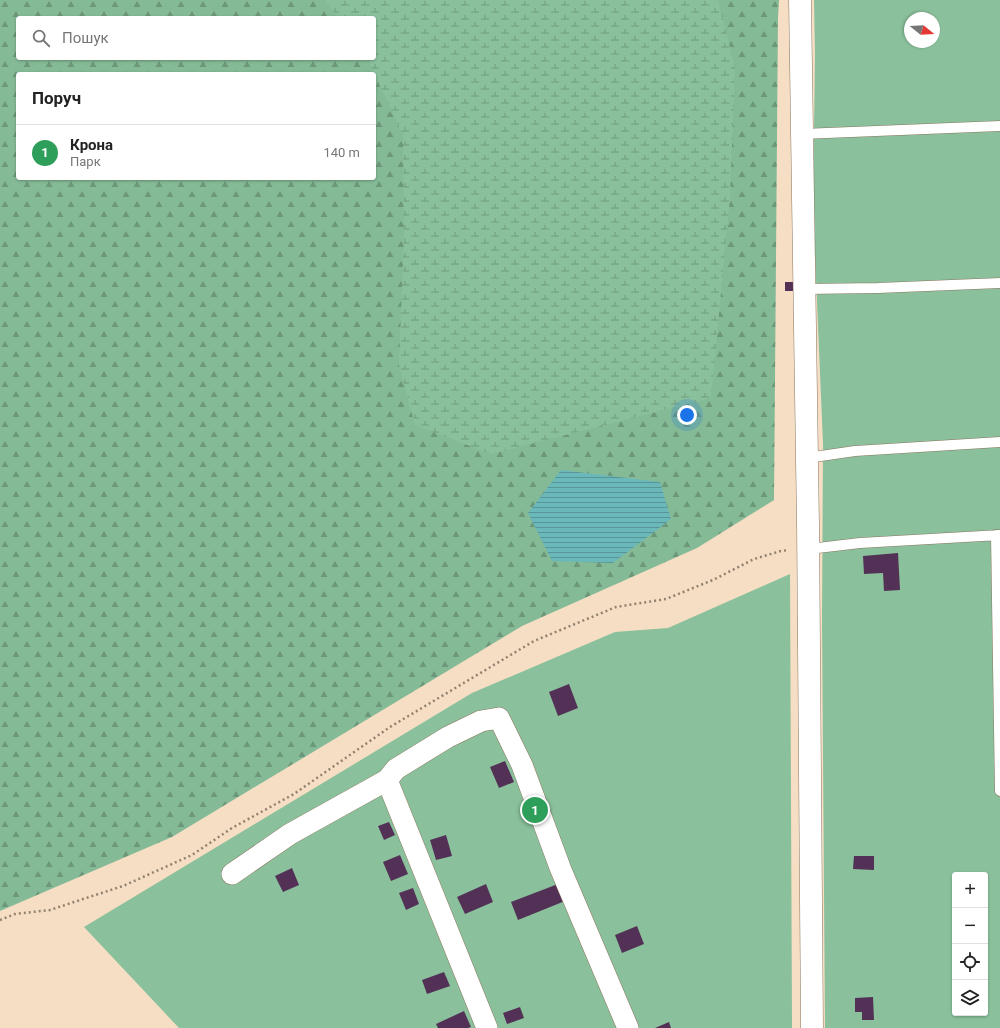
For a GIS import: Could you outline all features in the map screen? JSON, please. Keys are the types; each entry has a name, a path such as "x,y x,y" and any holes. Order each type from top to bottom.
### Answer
{"street":[{"path":"800,0 809,549 812,1028"},
{"path":"232,874 290,834 387,780 396,769 448,736 481,721 499,718 522,765 561,870 628,1028"},
{"path":"387,780 488,1028"}],"lane":[{"path":"802,134 1000,126"},
{"path":"804,289 878,288 1000,283"},
{"path":"807,458 855,451 1000,442"},
{"path":"809,549 860,542 998,535 1000,791"}],"path":[{"path":"0,920 15,914 50,910 123,886 192,855 232,828 294,794 390,727 534,641 616,607 666,599 712,580 754,559 781,551 809,549"}],"green space":[{"path":"0,0 779,0 774,500 697,548 522,626 172,837 0,911"},
{"path":"325,0 718,0 735,67 730,197 711,398 491,454 415,425 399,365 404,235 403,135 376,77 376,72 374,72 368,60 376,60 376,16 337,16"},
{"path":"814,0 1000,0 1000,1028 825,1028 822,619 823,444 813,207 815,53"},
{"path":"790,574 792,1028 179,1028 84,927 472,693 615,632 668,628"}],"water":[{"path":"561,470 660,482 671,519 613,563 552,561 528,513"}],"building":[{"path":"785,282 794,282 794,291 785,291"},
{"path":"898,553 900,590 884,591 883,573 864,574 863,556"},
{"path":"569,684 578,708 558,716 549,692"},
{"path":"505,761 514,782 499,788 490,767"},
{"path":"389,822 395,835 384,840 378,826"},
{"path":"446,835 452,856 436,860 430,840"},
{"path":"400,855 408,874 391,881 383,862"},
{"path":"854,856 874,856 874,870 853,869"},
{"path":"292,868 299,885 283,892 275,876"},
{"path":"486,884 493,902 465,914 457,897"},
{"path":"558,884 565,901 518,920 511,902"},
{"path":"413,888 419,904 406,910 399,893"},
{"path":"637,926 644,944 622,953 615,935"},
{"path":"444,972 450,986 427,994 422,980"},
{"path":"873,997 874,1020 862,1020 862,1012 855,1012 855,998"},
{"path":"520,1007 524,1018 507,1024 503,1013"},
{"path":"464,1011 471,1027 438,1028 436,1024"},
{"path":"669,1022 671,1028 655,1028"}],"place":[{"name":"Крона","path":"535,810"}]}
